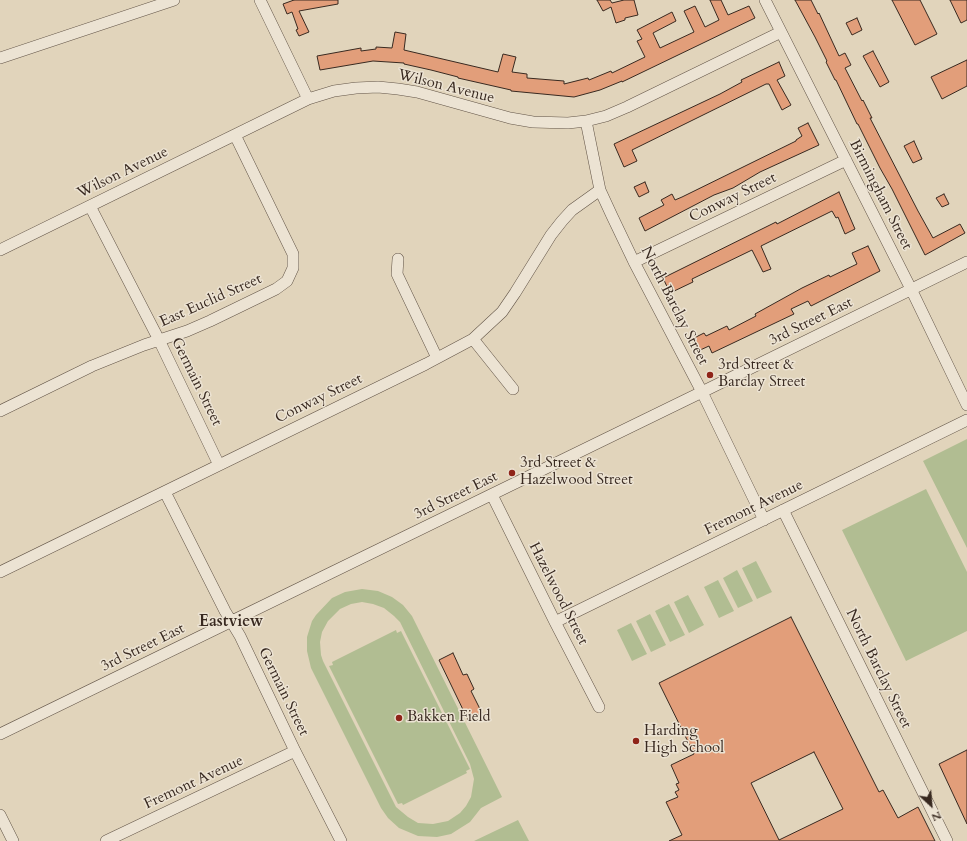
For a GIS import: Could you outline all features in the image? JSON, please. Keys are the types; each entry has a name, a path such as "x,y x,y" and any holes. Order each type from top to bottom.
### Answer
{"street":[{"path":"0,58 174,0"},
{"path":"260,0 308,99"},
{"name":"Birmingham Street","path":"765,0 911,289 967,404"},
{"name":"Wilson Avenue","path":"0,250 308,99 356,88 378,87 417,92 510,118 533,122 562,123 586,121 606,116 627,107 781,32"},
{"name":"North Barclay Street","path":"586,121 600,190 634,262 702,392 764,520"},
{"name":"East Euclid Street","path":"0,411 92,366 210,321 282,286 291,275 294,261 290,248 235,135"},
{"name":"Conway Street","path":"634,262 846,160"},
{"name":"Conway Street","path":"0,572 473,339 502,312 562,220 572,210 600,190"},
{"name":"Germain Street","path":"90,206 159,340 219,465"},
{"path":"398,258 397,274 437,358"},
{"name":"3rd Street East","path":"0,734 967,262"},
{"path":"473,339 513,389"},
{"name":"Fremont Avenue","path":"555,622 967,420"},
{"name":"Germain Street","path":"165,492 231,622 240,636 295,751 341,841"},
{"name":"Hazelwood Street","path":"492,495 599,707"},
{"name":"North Barclay Street","path":"783,510 947,841"},
{"name":"Fremont Avenue","path":"106,841 295,751"},
{"path":"0,815 13,841"}],"green space":[{"path":"967,439 967,548 923,461"},
{"path":"926,489 967,572 967,631 906,661 842,530"},
{"path":"756,561 772,592 757,599 742,568"},
{"path":"737,570 753,601 738,608 723,578"},
{"path":"718,580 734,611 719,618 704,587"},
{"path":"362,589 378,591 392,597 403,605 412,616 502,797 481,808 470,822 451,834 437,837 418,836 399,828 388,818 381,808 311,668 307,651 307,637 312,621 332,598 345,592","holes":["362,602 384,608 400,622 470,764 474,779 471,797 460,813 448,821 433,824 418,823 396,807 323,661 320,642 322,632 328,621 340,609 351,604"]},
{"path":"688,595 704,625 689,633 674,602"},
{"path":"669,604 685,635 670,642 655,611"},
{"path":"650,614 666,645 651,652 636,621"},
{"path":"631,623 647,654 632,661 617,630"},
{"name":"Bakken Field","path":"396,630 397,633 401,631 470,769 466,771 467,773 403,805 402,803 398,804 329,666 333,665 332,662"},
{"path":"518,820 529,841 474,841"}],"building":[{"path":"294,0 338,0 338,4 299,11 309,32 299,36 292,12 287,14 283,4"},
{"path":"597,0 610,0 612,3 624,0 634,0 638,15 625,18 625,20 616,23 611,7 603,11"},
{"path":"710,0 721,0 728,15 749,6 755,18 622,82 574,97 511,91 404,63 373,61 320,70 317,56 361,48 361,51 376,49 376,47 392,48 395,32 406,34 404,50 498,72 503,54 516,57 512,72 527,74 527,78 564,81 564,84 588,78 589,80 611,71 612,73 645,57 637,41 642,39 637,30 672,12 676,21 653,33 660,48 694,32 684,11 695,6 705,27 719,20"},
{"path":"795,0 811,0 818,14 819,13 839,56 845,53 851,65 845,68 862,101 863,100 872,118 870,118 933,238 960,224 965,233 925,255"},
{"path":"892,0 920,0 937,34 915,45"},
{"path":"950,0 967,0 967,20 961,23"},
{"path":"857,18 862,30 852,35 846,23"},
{"path":"873,51 889,82 880,87 863,56"},
{"path":"967,60 967,86 942,99 931,77"},
{"path":"779,62 785,76 777,80 791,105 782,110 769,84 766,84 632,150 637,161 624,167 614,144 720,94 742,82 741,80"},
{"path":"808,123 819,145 760,172 733,188 714,195 645,231 639,218 664,205 661,200 672,194 675,200 682,197 796,141 802,136 798,128"},
{"path":"914,141 922,159 913,163 904,146"},
{"path":"645,182 649,192 639,197 634,187"},
{"path":"839,192 855,229 845,234 838,217 836,218 832,211 761,246 771,269 763,272 752,250 692,279 693,282 670,293 663,278 776,222 777,224"},
{"path":"944,194 949,204 942,207 936,198"},
{"path":"868,246 880,271 811,306 808,301 791,309 794,314 712,353 709,346 698,351 692,339 704,333 706,336 727,326 729,330 756,316 755,314 802,288 857,264 852,253"},
{"path":"791,617 879,792 883,790 898,818 918,807 935,841 669,841 682,835 666,802 678,797 675,792 679,790 676,784 679,783 671,765 694,754 659,683","holes":["814,752 843,809 779,840 751,783"]},
{"path":"453,653 463,675 467,674 474,689 471,691 482,713 468,720 439,660"},
{"path":"967,750 967,824 939,764"}],"place":[{"name":"3rd Street & Barclay Street","path":"710,375"},
{"name":"3rd Street & Hazelwood Street","path":"512,473"},
{"name":"Bakken Field","path":"399,718"},
{"name":"Harding High School","path":"636,741"}],"district":[{"name":"Eastview","path":"231,622"}]}
